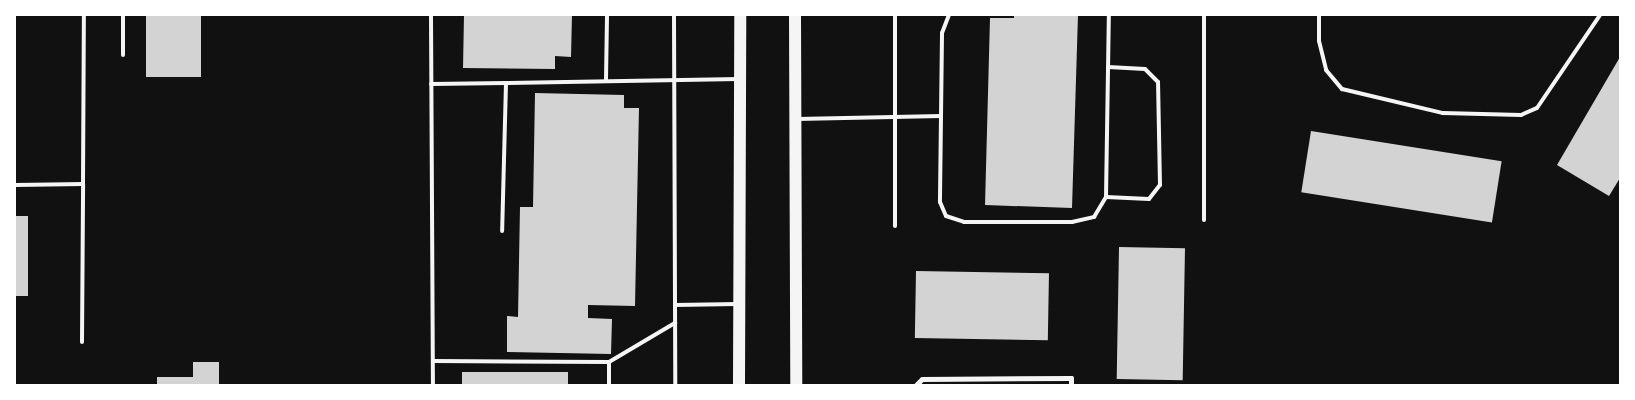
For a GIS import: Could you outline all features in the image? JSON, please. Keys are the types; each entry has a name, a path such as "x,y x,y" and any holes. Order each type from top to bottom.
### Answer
{"main road":[{"path":"740,15 740,385"},
{"path":"795,15 796,385"}],"street":[{"path":"916,385 922,379 1071,378 1071,385"}],"lane":[{"path":"82,342 84,15"},
{"path":"123,15 123,55"},
{"path":"431,15 433,385"},
{"path":"606,80 607,15"},
{"path":"674,15 675,385"},
{"path":"895,15 895,226"},
{"path":"949,15 942,33 940,202 946,216 964,222 1072,222 1094,217 1106,198 1109,15"},
{"path":"1204,15 1204,220"},
{"path":"1319,15 1319,41 1326,70 1342,89 1443,113 1521,115 1537,108 1600,15"},
{"path":"1106,198 1149,199 1160,185 1158,82 1145,69 1108,67"},
{"path":"431,84 740,78"},
{"path":"502,231 506,83"},
{"path":"795,119 941,116"},
{"path":"15,185 83,184"},
{"path":"675,305 739,304"},
{"path":"433,361 609,362 675,323"},
{"path":"609,362 609,385"}],"building":[{"path":"146,15 201,15 201,77 146,77"},
{"path":"464,15 572,15 571,57 555,56 555,69 463,68"},
{"path":"1014,15 1078,15 1072,208 985,205 990,18 1014,18"},
{"path":"1620,57 1620,178 1609,196 1557,165"},
{"path":"535,93 624,95 624,108 639,108 635,306 588,305 588,318 612,319 611,354 507,352 507,316 518,317 520,207 533,207"},
{"path":"1311,131 1502,161 1492,222 1301,192"},
{"path":"15,216 28,216 28,296 15,296"},
{"path":"1119,247 1185,248 1183,380 1117,379"},
{"path":"916,271 1049,273 1048,340 915,338"},
{"path":"193,362 219,362 219,385 157,385 157,377 193,377"},
{"path":"462,372 568,372 568,385 462,385"}]}
